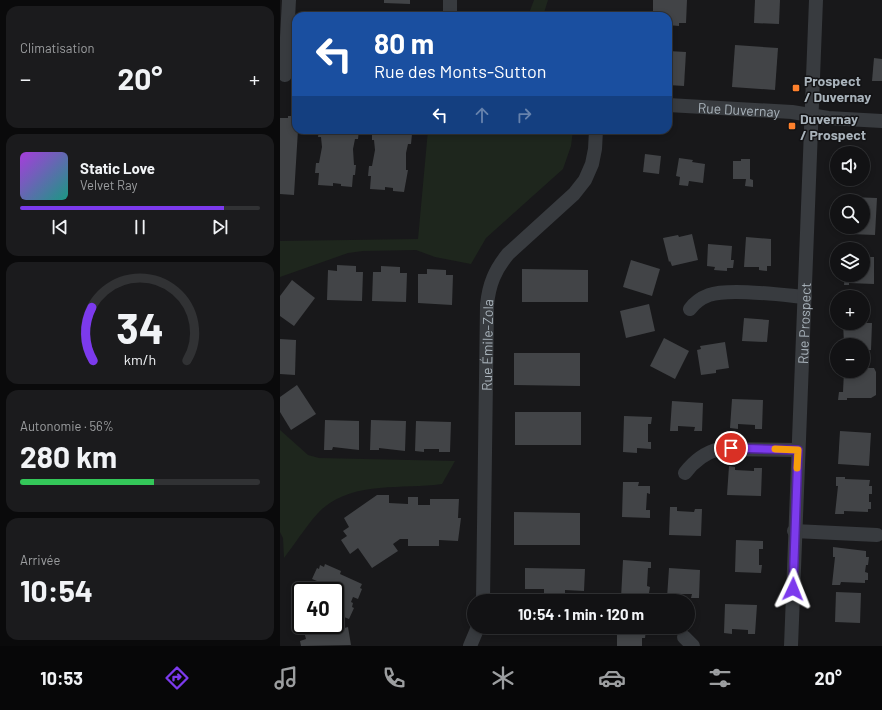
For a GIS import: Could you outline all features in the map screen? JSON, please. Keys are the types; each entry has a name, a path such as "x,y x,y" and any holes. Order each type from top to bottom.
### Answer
{"street":[{"path":"287,76 289,0"},
{"path":"450,0 450,12"},
{"name":"Rue Prospect","path":"791,646 794,531 816,0"},
{"name":"Rue Duvernay","path":"672,105 882,121"},
{"name":"Rue Émile-Zola","path":"483,594 487,305 489,288 496,270 508,254 574,194 585,180 592,164 596,134"},
{"path":"690,309 694,303 703,298 720,293 804,296"},
{"path":"685,473 699,457 709,451 719,449 798,450"},
{"path":"794,531 877,535"},
{"path":"470,646 475,634"}],"shaded area":[{"path":"534,0 548,0 544,12 530,12"},
{"path":"428,134 572,134 571,146 563,169 486,238 471,264 435,257 416,250 363,251 348,253 280,277 280,241 418,239"},
{"path":"280,430 308,455 319,458 455,461 442,484 364,490 335,500 317,514 284,558 283,538 280,532"}],"building":[{"path":"384,0 410,0 410,4 384,3"},
{"path":"653,0 687,0 686,23 679,23 679,26 672,25 672,12 653,12"},
{"path":"755,0 780,0 779,24 754,23"},
{"path":"735,45 778,48 775,90 732,87"},
{"path":"672,51 686,52 684,86 672,85"},
{"path":"874,58 882,59 882,81 872,81"},
{"path":"288,116 292,116 292,134 298,134 294,195 280,194 280,118 288,118"},
{"path":"318,134 359,134 358,139 355,139 353,149 354,165 356,165 352,187 341,186 341,184 333,183 333,186 318,185 319,173 315,173 316,163 319,163 322,147 321,137 318,137"},
{"path":"372,134 412,134 411,144 408,144 406,153 406,170 408,170 404,192 393,191 393,188 385,187 385,190 370,189 371,176 368,176 369,166 372,166 375,150 374,140 372,140"},
{"path":"645,154 661,156 659,174 643,172"},
{"path":"679,158 705,164 703,183 689,181 688,186 679,185 680,177 676,176"},
{"path":"741,159 750,159 750,179 753,180 753,187 745,186 746,179 733,179 733,161 741,161"},
{"path":"870,198 877,198 875,235 850,234 870,234"},
{"path":"692,234 698,260 672,266 670,261 669,262 663,238"},
{"path":"746,237 771,239 771,266 767,266 767,271 759,270 759,267 744,267"},
{"path":"708,244 732,246 731,260 734,260 733,268 727,268 727,271 714,270 715,267 707,266"},
{"path":"870,257 874,257 874,284 849,283 849,285 844,285 844,282 870,282"},
{"path":"631,260 660,269 652,296 623,287"},
{"path":"337,265 356,266 356,272 363,272 362,301 327,300 328,270 337,271"},
{"path":"381,266 400,267 400,273 407,273 406,302 372,301 373,272 381,272"},
{"path":"427,269 446,270 446,275 453,275 452,305 418,303 418,274 427,274"},
{"path":"522,269 588,270 588,302 522,302"},
{"path":"292,280 315,298 294,326 280,316 280,296"},
{"path":"649,304 655,331 626,338 620,311"},
{"path":"744,318 769,320 767,342 742,341"},
{"path":"870,323 872,323 871,350 870,338 844,338 843,330 870,330"},
{"path":"664,338 689,351 675,379 650,366"},
{"path":"280,339 296,340 295,375 280,374"},
{"path":"725,342 729,368 716,370 716,373 701,375 697,350 701,349 700,346"},
{"path":"514,353 580,353 580,386 514,385"},
{"path":"870,368 874,368 876,372 876,395 871,398 847,398 847,400 838,400 839,392 843,392 844,378 870,378"},
{"path":"297,385 316,414 291,430 280,412 280,397"},
{"path":"732,399 763,400 762,429 755,429 755,425 738,424 738,429 730,428"},
{"path":"672,401 703,403 702,431 694,431 695,427 678,426 678,431 670,431"},
{"path":"515,412 581,412 581,445 515,445"},
{"path":"624,416 652,417 651,424 648,424 648,442 651,442 651,449 637,448 637,453 623,452"},
{"path":"325,420 359,421 359,450 333,447 332,450 324,450"},
{"path":"371,420 406,421 405,451 379,448 379,450 370,450"},
{"path":"416,421 451,422 450,452 439,452 439,449 424,449 424,452 415,451"},
{"path":"840,431 871,433 869,466 838,464"},
{"path":"729,466 735,467 735,470 754,471 754,468 762,468 761,496 727,495"},
{"path":"836,477 845,477 845,479 870,480 869,486 872,486 872,494 869,494 871,509 868,509 868,512 844,511 844,514 835,514 838,486 836,486"},
{"path":"623,482 639,482 638,486 650,486 650,494 647,493 646,510 650,510 650,518 622,517"},
{"path":"377,495 389,495 389,503 408,504 408,497 418,497 418,505 430,505 430,499 459,499 458,518 461,518 458,541 439,540 439,546 408,546 408,539 400,539 393,544 398,551 372,568 358,548 350,554 341,540 347,536 343,531 349,527 344,518"},
{"path":"670,507 677,507 677,511 694,512 695,509 702,509 701,536 669,535"},
{"path":"514,512 580,513 580,545 514,545"},
{"path":"736,540 763,541 763,549 759,549 759,565 762,565 761,573 735,572"},
{"path":"833,547 866,551 866,557 869,557 865,572 868,573 868,580 865,580 865,583 841,582 840,585 832,585 835,557 833,557"},
{"path":"623,560 651,562 651,568 648,568 647,586 650,587 649,593 621,594"},
{"path":"325,564 341,571 340,574 362,584 360,588 362,589 358,599 353,597 351,602 353,603 352,607 354,608 349,619 344,617 344,582 317,582 312,579 320,565 324,567"},
{"path":"525,568 585,569 584,591 565,590 565,594 544,594 544,589 525,589"},
{"path":"669,568 700,570 699,598 695,598 695,594 667,594"},
{"path":"836,592 861,593 860,623 835,622"},
{"path":"725,604 757,605 755,634 748,634 748,630 732,629 732,634 724,633"},
{"path":"348,627 351,645 301,646 300,641 306,639 305,634 344,634 344,628"},
{"path":"617,634 646,634 645,638 642,638 642,646 617,646"}],"slow traffic":[{"path":"775,449 798,450 797,468"}],"place":[{"name":"Prospect / Duvernay","path":"796,88"},
{"name":"Duvernay / Prospect","path":"792,126"}],"route":[{"path":"731,448 798,450 793,589"}]}
